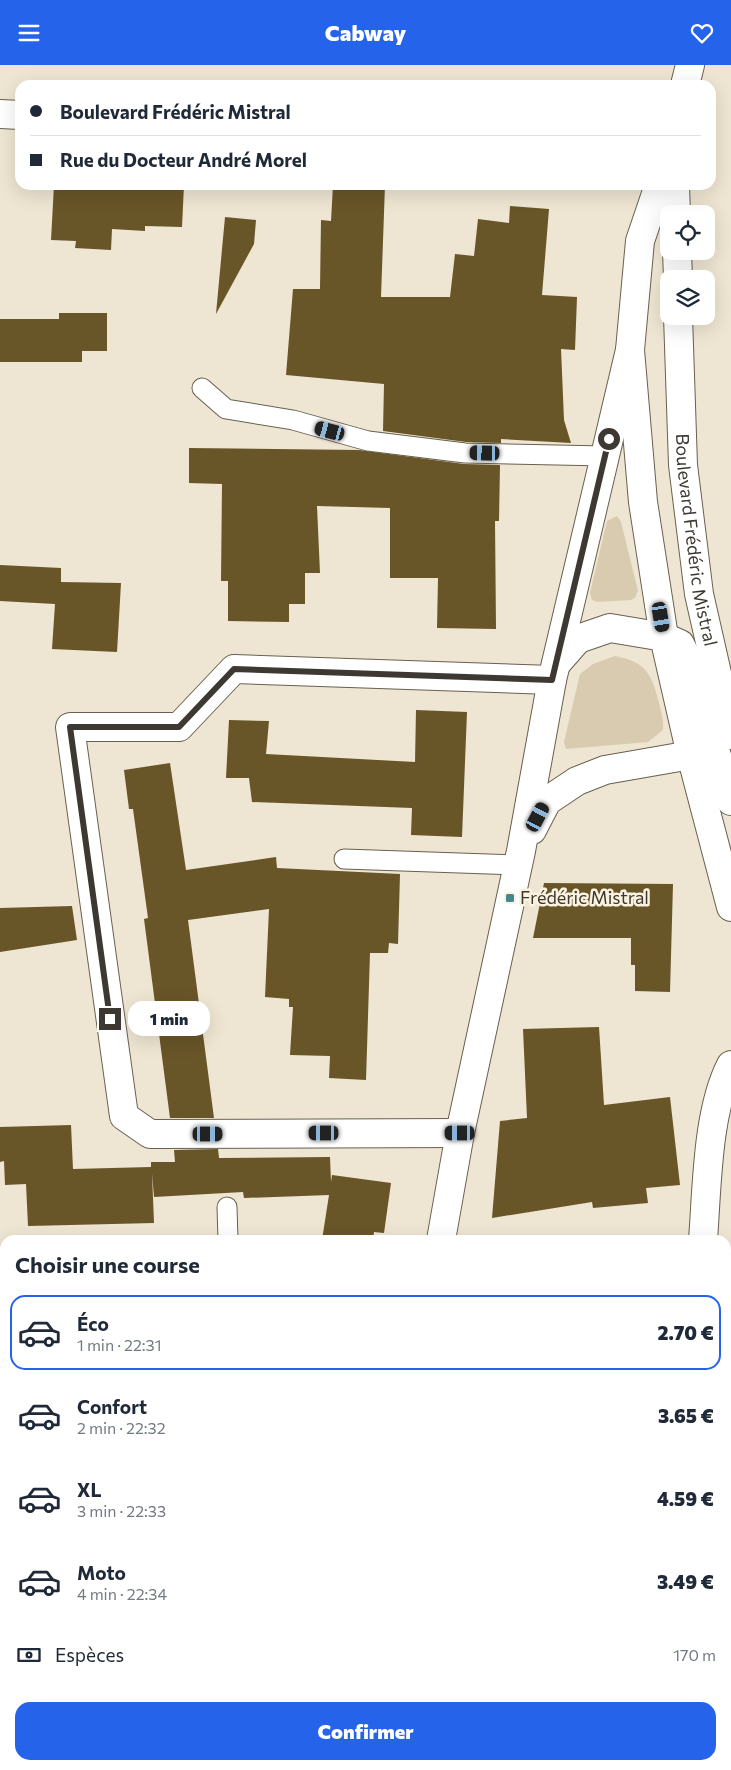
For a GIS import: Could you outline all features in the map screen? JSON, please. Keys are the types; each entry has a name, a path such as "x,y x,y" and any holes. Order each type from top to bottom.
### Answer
{"street":[{"path":"687,80 690,65"},
{"path":"0,114 15,115"},
{"path":"442,1235 460,1133 519,858 554,673 630,350 640,241 657,190"},
{"path":"675,190 676,205"},
{"name":"Boulevard Frédéric Mistral","path":"678,325 683,465 699,594 720,688 720,732 706,740 691,755"},
{"path":"630,350 642,502 664,637 691,755 731,907"},
{"path":"554,673 578,639 610,629 664,637 680,644 720,732 731,801"},
{"path":"460,1133 150,1134 124,1116 70,727 179,727 234,669 554,673"},
{"path":"519,858 547,801 577,781 605,771 691,755"},
{"path":"703,1235 714,1127 722,1085 731,1065"}],"lane":[{"path":"202,387 226,409 293,420 368,441 465,453 604,457"},
{"path":"344,859 519,858"},
{"path":"227,1207 228,1235"}],"shaded area":[{"path":"617,516 621,522 638,591 635,598 631,600 598,602 592,600 590,593 607,521"},
{"path":"615,656 641,666 650,677 654,684 663,730 648,742 566,749 564,742 580,674 593,664"}],"building":[{"path":"54,190 184,190 182,227 145,226 145,231 112,229 111,250 75,248 76,241 51,240"},
{"path":"333,190 385,190 381,297 450,297 455,254 474,256 478,219 509,223 510,206 549,209 542,295 577,297 575,350 561,349 564,420 571,443 501,439 501,443 466,442 383,431 384,384 286,375 293,289 320,289 321,220 331,221"},
{"path":"225,217 256,220 254,244 216,314"},
{"path":"59,313 107,313 107,351 82,351 82,362 0,362 0,319 59,319"},
{"path":"189,448 359,450 464,464 500,465 499,521 495,521 496,629 437,628 438,578 390,578 390,508 317,506 320,573 305,573 305,604 289,604 289,622 228,621 228,581 221,581 222,484 189,483"},
{"path":"0,565 61,568 61,582 121,583 117,652 52,649 55,604 0,601"},
{"path":"416,710 467,712 462,837 411,835 412,808 252,802 249,778 226,778 229,720 269,721 266,754 415,762"},
{"path":"170,763 186,870 276,857 277,868 400,874 398,944 389,943 388,953 370,953 366,1080 329,1078 330,1056 290,1055 293,1007 289,1007 289,999 265,997 269,909 188,920 214,1118 170,1118 144,919 148,918 133,809 129,809 124,770"},
{"path":"544,883 673,884 670,992 635,991 635,965 631,965 631,938 533,938"},
{"path":"72,906 77,940 0,952 0,908"},
{"path":"599,1027 604,1105 670,1097 680,1185 646,1188 648,1203 593,1208 592,1202 492,1218 500,1121 527,1118 523,1029"},
{"path":"71,1125 73,1169 151,1167 151,1162 175,1162 174,1150 218,1149 219,1158 330,1157 331,1182 332,1175 391,1183 384,1233 374,1232 374,1235 323,1235 329,1195 244,1198 243,1192 154,1197 152,1173 154,1223 28,1226 26,1184 5,1185 4,1161 0,1162 0,1127"}],"place":[{"name":"Frédéric Mistral","path":"510,898"}],"route":[{"path":"110,1019 70,727 179,727 234,669 552,680 609,439"}]}
